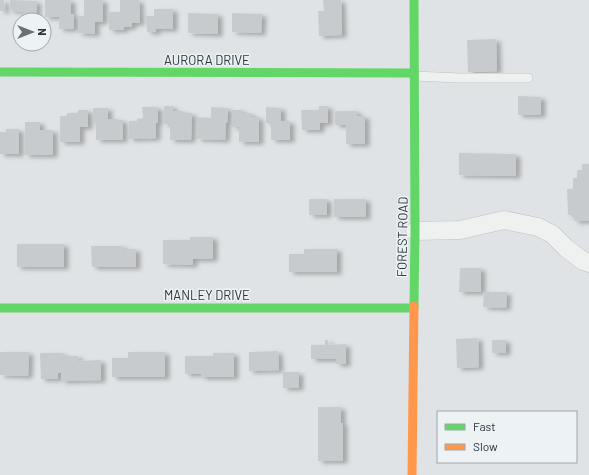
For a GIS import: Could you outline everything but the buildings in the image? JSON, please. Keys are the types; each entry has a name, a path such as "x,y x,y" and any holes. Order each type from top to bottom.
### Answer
{"street":[{"name":"FOREST ROAD","path":"412,475 415,231 414,0"},
{"name":"AURORA DRIVE","path":"0,72 414,74"},
{"path":"415,231 460,230 504,220 538,227 552,234 566,248 583,261 589,263"},
{"name":"MANLEY DRIVE","path":"0,308 414,308"}],"lane":[{"path":"414,74 460,78 528,78"}],"traffic: fast":[{"path":"414,0 414,306"},
{"path":"0,72 414,73"},
{"path":"0,308 414,308"}],"traffic: slow":[{"path":"412,475 414,306"}]}
